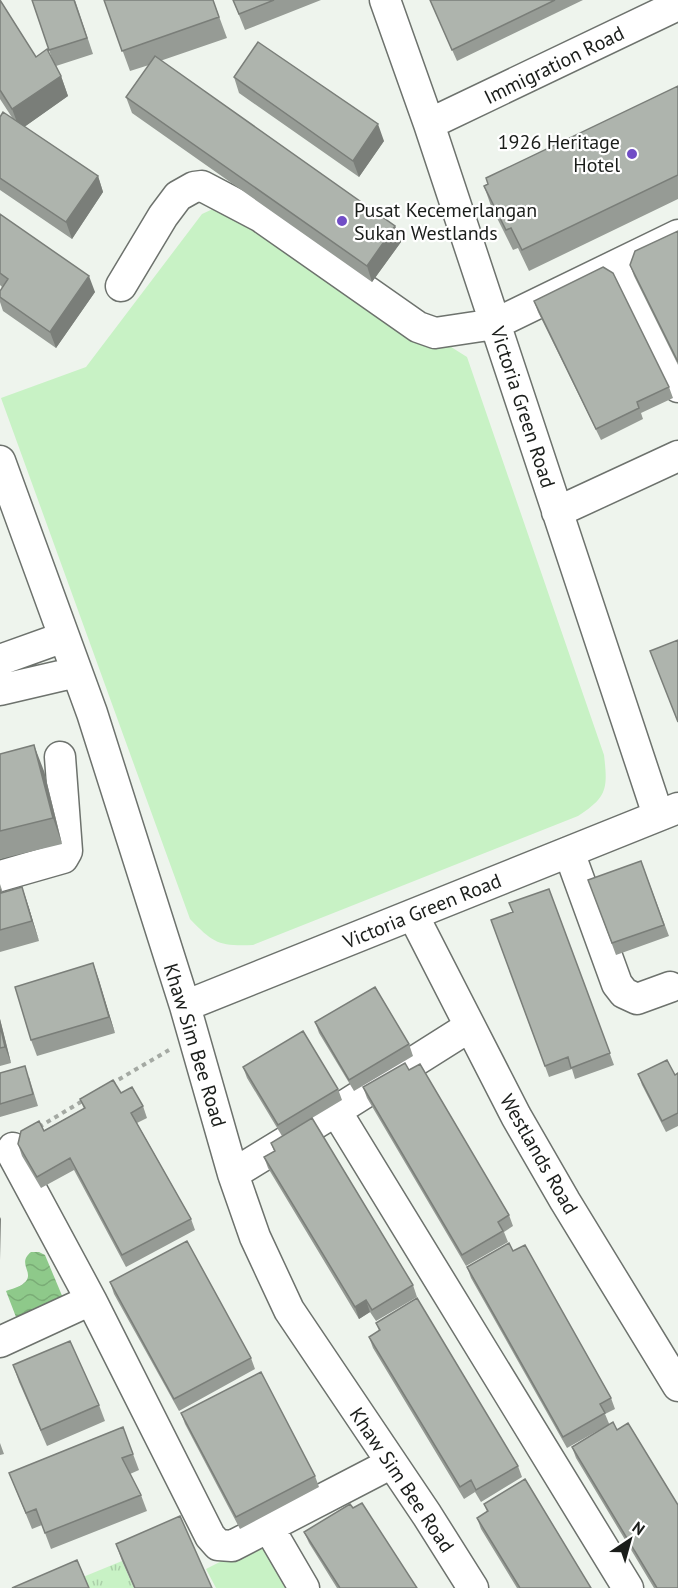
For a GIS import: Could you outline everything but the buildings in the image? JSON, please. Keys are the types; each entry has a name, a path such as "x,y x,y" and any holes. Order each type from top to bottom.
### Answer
{"street":[{"name":"Victoria Green Road","path":"185,1006 668,812 557,512 429,124 385,0"},
{"name":"Immigration Road","path":"429,124 668,5"},
{"path":"121,286 163,216 178,196 194,187 202,186 261,218 418,327 435,333 492,315 621,263 678,236"},
{"path":"492,315 678,214"},
{"path":"621,263 678,387"},
{"path":"557,512 678,456"},
{"name":"Khaw Sim Bee Road","path":"0,461 6,493 64,637 103,748 194,1035 233,1174 255,1237 290,1310 473,1588"},
{"path":"0,660 64,637"},
{"path":"0,690 77,672"},
{"path":"0,876 63,858 67,851 49,759 103,748"},
{"path":"569,852 617,984 624,993 637,999 670,987"},
{"name":"Westlands Road","path":"413,915 516,1116 678,1386"},
{"path":"233,1174 470,1027"},
{"path":"336,1112 628,1588"},
{"path":"13,1148 14,1156 91,1300 210,1536 218,1545 232,1546 392,1463"},
{"path":"0,1342 91,1300"},
{"path":"269,1528 304,1588"}],"path":[{"path":"111,1084 194,1035"},
{"path":"13,1148 18,1140 91,1097"}],"green space":[{"path":"215,208 243,216 467,357 604,755 606,776 600,797 578,816 253,945 218,942 205,934 190,919 1,398 86,367 202,214"},
{"path":"261,1541 285,1588 216,1588 206,1569"},
{"path":"122,1561 134,1588 87,1588 83,1577"}],"water":[{"path":"31,1252 45,1255 63,1298 16,1317 6,1291 20,1286 27,1279 25,1260"}],"place":[{"name":"1926 Heritage Hotel","path":"632,154"},
{"name":"Pusat Kecemerlangan Sukan Westlands","path":"342,221"}]}
